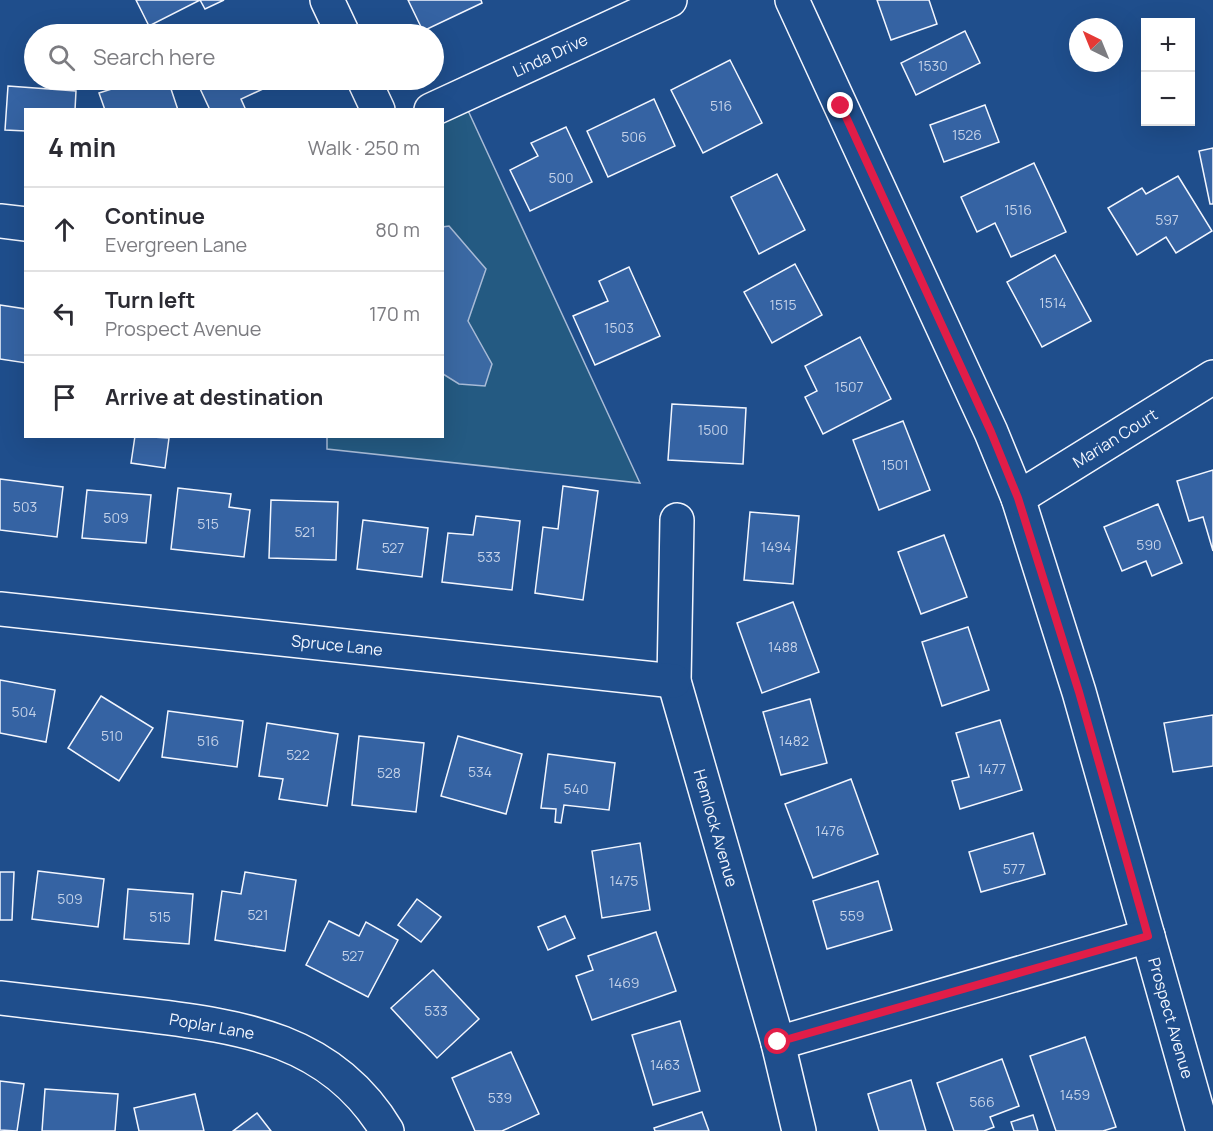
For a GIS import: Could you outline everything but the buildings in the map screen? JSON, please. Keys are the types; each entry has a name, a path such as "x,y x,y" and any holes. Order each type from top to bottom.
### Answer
{"street":[{"path":"327,0 338,24"},
{"name":"Linda Drive","path":"435,108 670,0"},
{"name":"Prospect Avenue","path":"792,0 991,432 1018,498 1079,692 1148,936 1200,1071 1203,1131"},
{"path":"369,90 377,108"},
{"path":"0,221 24,224"},
{"name":"Marian Court","path":"1018,498 1213,377"},
{"name":"Hemlock Avenue","path":"677,520 674,681 778,1042 799,1131"},
{"name":"Spruce Lane","path":"0,609 674,681"},
{"path":"778,1042 1148,936"},
{"name":"Poplar Lane","path":"0,998 225,1025 275,1038 317,1058 356,1089 387,1131"}],"shaded area":[{"path":"465,104 640,483 327,449 327,438 444,438 444,114"},
{"path":"449,226 486,269 468,321 492,364 485,386 459,384 444,375 444,227"}],"route":[{"path":"778,1042 1148,936 1079,692 1018,498 991,432 841,106"}]}
